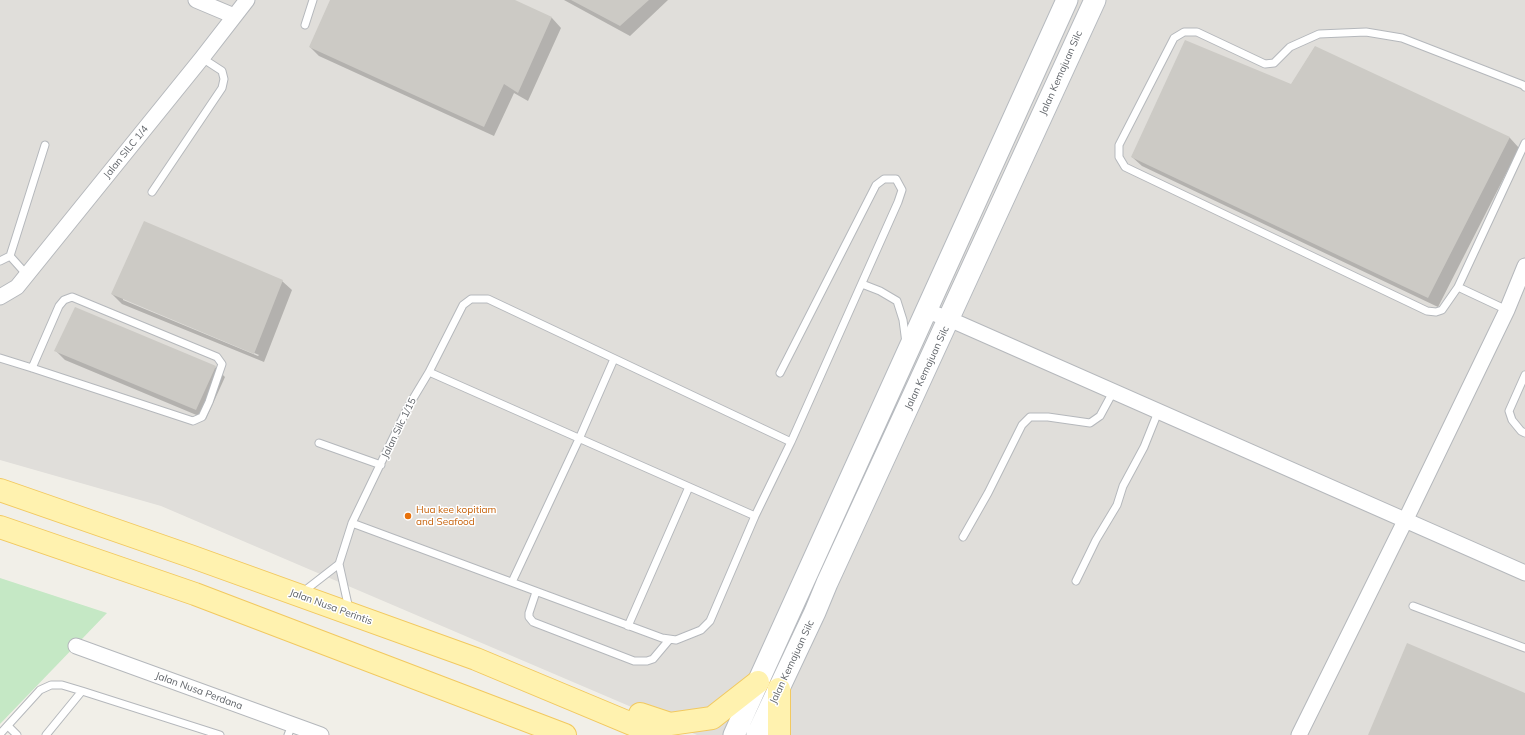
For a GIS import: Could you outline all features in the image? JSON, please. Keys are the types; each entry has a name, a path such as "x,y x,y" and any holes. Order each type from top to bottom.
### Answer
{"main road":[{"name":"Jalan Nusa Perintis","path":"0,490 476,659 658,735"},
{"path":"0,527 194,594 565,735"},
{"path":"476,659 670,724 712,718 758,682"},
{"path":"779,689 779,735"}],"street":[{"path":"196,0 234,16"},
{"name":"Jalan SILC 1/4","path":"0,297 17,287 27,275 247,0"},
{"path":"1057,21 1058,0"},
{"path":"734,735 1067,0"},
{"name":"Jalan Kemajuan Silc","path":"757,735 816,612 839,557 1095,0"},
{"path":"1082,27 1106,0"},
{"path":"1299,735 1507,310 1525,266"},
{"path":"927,311 949,319 1525,573"},
{"path":"819,548 839,557"},
{"path":"794,602 816,612"},
{"name":"Jalan Nusa Perdana","path":"76,646 290,730 321,735"}],"lane":[{"path":"305,25 313,0"},
{"path":"1525,87 1402,38 1366,32 1319,34 1290,47 1274,64 1264,64 1197,32 1184,32 1174,38 1118,145 1118,157 1125,167 1428,311 1436,312 1442,310 1458,287 1525,143"},
{"path":"152,192 222,88 224,79 222,72 202,58"},
{"path":"0,261 10,256 45,144"},
{"path":"352,523 662,638 676,640 701,630 710,621 755,516 791,442 898,202 902,190 896,179 884,179 876,184 780,373"},
{"path":"10,256 27,275"},
{"path":"862,284 880,291 897,301 903,320 907,354"},
{"path":"1458,287 1507,310"},
{"path":"0,358 193,421 202,417 209,402 222,364 216,357 72,297 64,300 59,306 32,368"},
{"name":"Jalan Silc 1/15","path":"339,564 352,523 408,407 429,372 463,305 471,299 488,299 614,359"},
{"path":"512,582 579,439 614,359 791,442"},
{"path":"429,372 755,516"},
{"path":"1525,375 1510,411 1512,420 1521,431 1525,433"},
{"path":"963,537 988,493 1022,425 1030,417 1048,417 1090,423 1100,416 1113,392"},
{"path":"1076,581 1096,540 1117,505 1123,486 1144,447 1158,412"},
{"path":"319,443 381,465"},
{"path":"628,626 689,486"},
{"path":"299,595 339,564 350,613"},
{"path":"536,592 529,613 529,617 533,622 634,660 647,661 653,659 669,640"},
{"path":"1413,606 1525,648"},
{"path":"0,734 40,690 51,685 62,685 220,735"},
{"path":"46,735 82,692"},
{"path":"8,726 17,735"}],"shaded area":[{"path":"0,0 1525,0 1525,735 697,735 161,506 0,460"}],"green space":[{"path":"0,578 107,613 0,724"}],"building":[{"path":"330,0 515,0 552,17 518,93 504,84 484,127 309,47"},
{"path":"571,0 649,0 620,26"},
{"path":"1185,40 1291,84 1315,46 1510,137 1428,298 1131,157"},
{"path":"144,221 283,280 254,354 111,294"},
{"path":"75,307 216,366 196,410 54,351"},
{"path":"1407,643 1525,693 1525,735 1368,735"}],"place":[{"name":"Hua kee kopitiam and Seafood","path":"408,516"}]}
